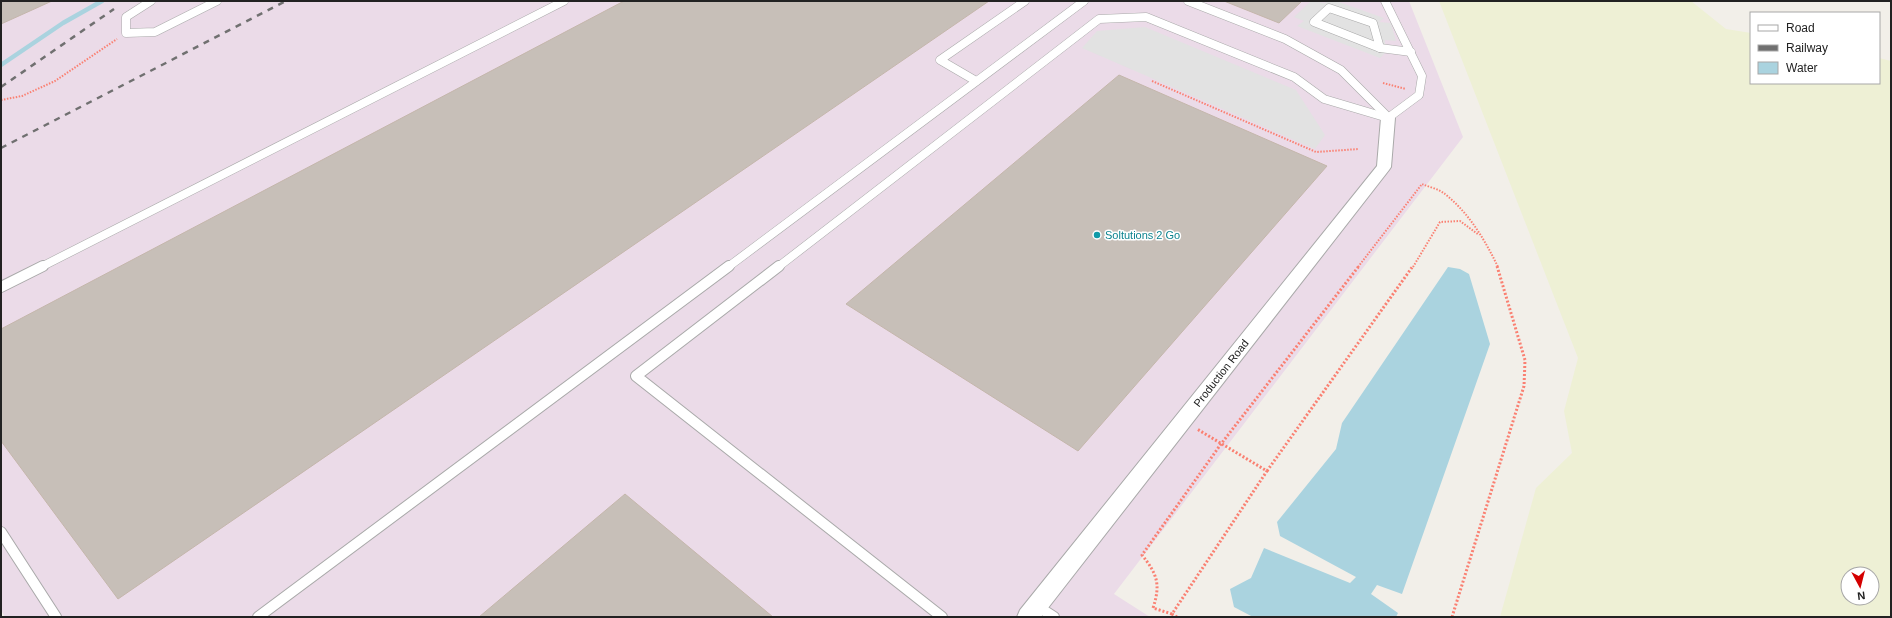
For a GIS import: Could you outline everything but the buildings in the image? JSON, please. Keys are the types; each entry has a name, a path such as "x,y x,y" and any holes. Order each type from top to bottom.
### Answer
{"street":[{"name":"Production Road","path":"1032,611 1384,167 1388,118"}],"lane":[{"path":"151,1 126,17 126,33 155,32 217,1"},
{"path":"1,287 564,1"},
{"path":"976,81 940,60 1025,1"},
{"path":"258,617 1084,1"},
{"path":"1188,1 1285,39 1341,70 1388,118"},
{"path":"1385,1 1422,76 1420,94 1388,118"},
{"path":"1380,48 1373,23 1329,8 1314,22 1380,48 1411,52"},
{"path":"942,617 636,376 1099,19 1146,17 1294,77 1324,99 1388,118"},
{"path":"1,532 56,617"},
{"path":"1032,611 1054,617"}],"path":[{"path":"1,100 22,96 55,81 126,33"},
{"path":"1152,81 1316,152 1359,149"},
{"path":"1383,83 1406,88"},
{"path":"1177,617 1153,608 1158,595 1156,573 1142,554 1221,444 1422,184 1444,193 1483,237 1498,268 1524,360 1524,386 1452,617"},
{"path":"1172,614 1266,471 1412,268 1440,222 1460,221 1483,237"},
{"path":"1183,421 1266,471"}],"shaded area":[{"path":"1,1 1409,1 1463,137 1114,594 1150,617 5,617 1,610"},
{"path":"1311,1 1325,3 1327,1 1336,1 1384,18 1379,22 1391,23 1396,41 1385,40 1385,53 1380,58 1297,26 1304,21 1294,17"},
{"path":"1145,27 1296,90 1325,135 1315,149 1082,48 1097,31"}],"green space":[{"path":"1439,1 1691,1 1726,29 1750,33 1750,84 1880,84 1880,58 1891,61 1891,617 1500,617 1536,488 1572,453 1564,411 1578,358"}],"water":[{"path":"1448,267 1460,269 1469,274 1490,344 1402,594 1377,585 1371,594 1398,613 1396,617 1253,617 1234,607 1230,589 1251,578 1264,548 1350,583 1356,577 1280,536 1277,522 1336,449 1342,423"}],"waterway":[{"path":"1,65 63,23 102,1"}],"railway":[{"path":"1,148 286,1"},
{"path":"1,87 114,9"}],"place":[{"name":"Soltutions 2 Go","path":"1097,235"}]}
